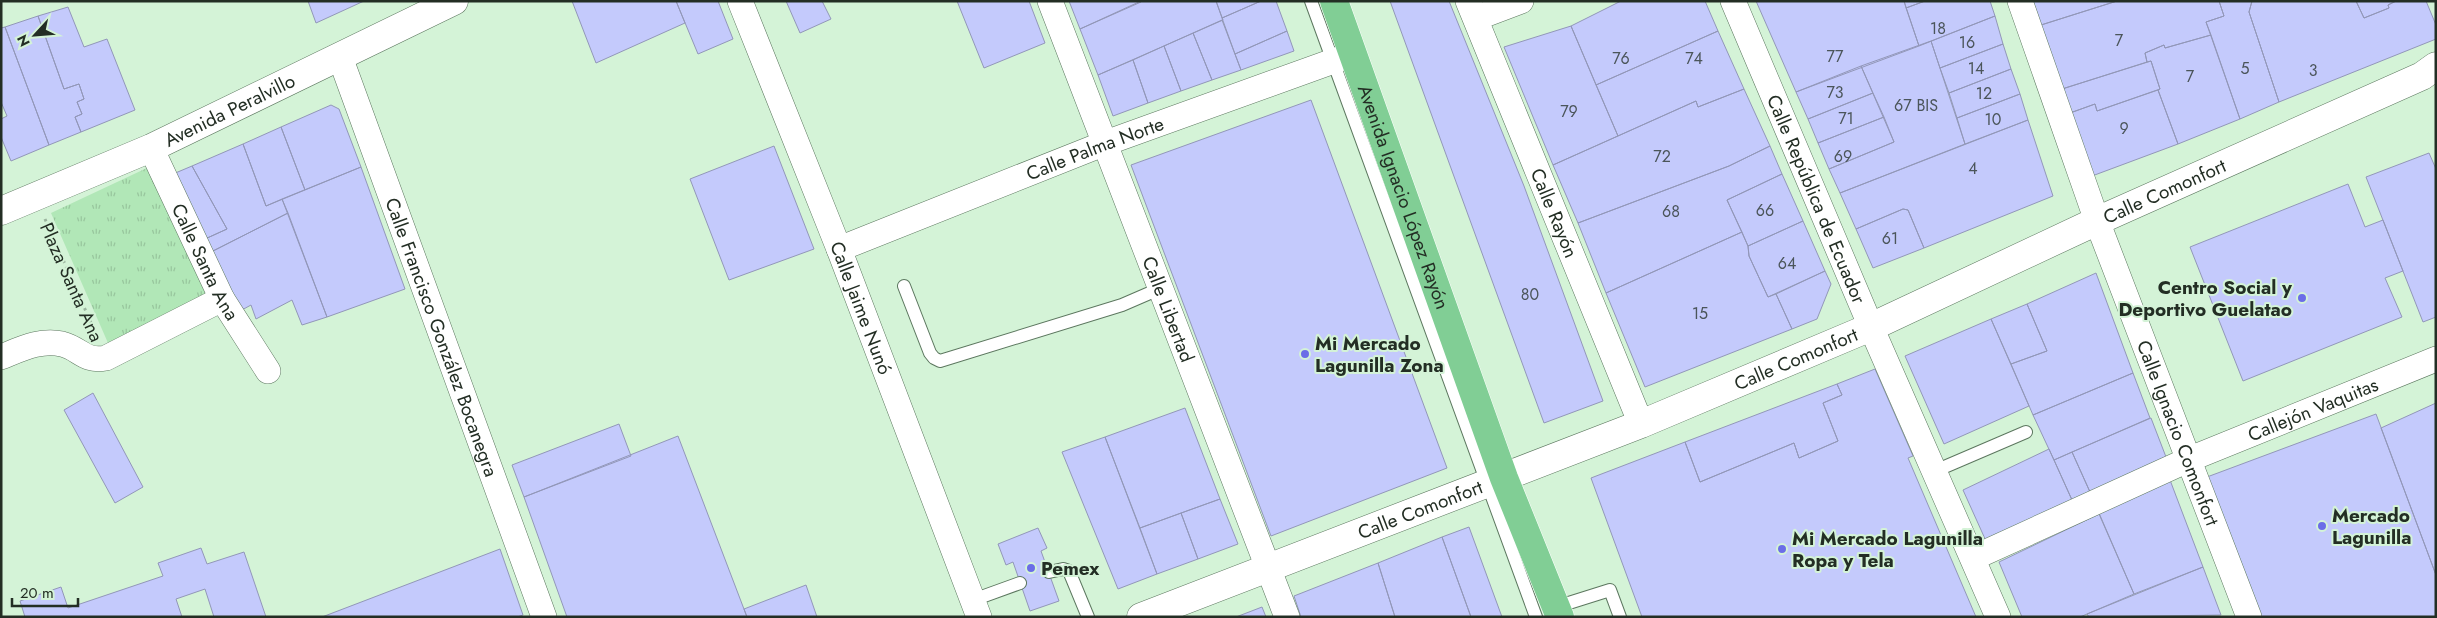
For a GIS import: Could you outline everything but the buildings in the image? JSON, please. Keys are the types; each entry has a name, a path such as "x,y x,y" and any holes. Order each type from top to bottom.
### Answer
{"main road":[{"name":"Avenida Ignacio López Rayón","path":"1334,1 1343,58 1495,482 1551,614"}],"street":[{"name":"Avenida Peralvillo","path":"1,211 151,148 454,1"},
{"name":"Calle Jaime Nunó","path":"740,1 839,249 976,609"},
{"name":"Calle Libertad","path":"1050,1 1103,144 1287,617"},
{"path":"1472,10 1520,1"},
{"name":"Calle República de Ecuador","path":"1733,1 1871,327 1936,471 1998,617"},
{"name":"Calle Ignacio Comonfort","path":"2020,1 2097,221 2190,459 2249,617"},
{"name":"Calle Rayón","path":"1472,10 1641,424"},
{"name":"Calle Francisco González Bocanegra","path":"340,57 544,617"},
{"name":"Calle Palma Norte","path":"839,249 1103,144 1343,58"},
{"name":"Calle Comonfort","path":"1140,617 1495,482 1641,424 1871,327 2097,221 2422,76 2436,66"},
{"name":"Calle Santa Ana","path":"151,148 222,299 268,372"},
{"name":"Plaza Santa Ana","path":"106,358 222,299"},
{"path":"1,357 39,343 52,343 68,347 87,358 106,358"},
{"name":"Callejón Vaquitas","path":"1973,558 2190,459 2436,358"}],"lane":[{"path":"1312,1 1343,58"},
{"path":"904,286 930,353 940,361 1122,305 1160,289"},
{"path":"1936,471 2026,432"},
{"path":"1049,572 1063,569 1069,571 1088,617"},
{"path":"976,609 1020,582"},
{"path":"1551,614 1610,590 1620,617"}],"path":[{"name":"Plaza Santa Ana","path":"35,196 106,358"}],"green space":[{"path":"149,167 206,295 108,343 51,213"}],"place":[{"name":"Centro Social y Deportivo Guelatao","path":"2302,298"},
{"name":"Mi Mercado Lagunilla Zona","path":"1305,354"},
{"name":"Mercado Lagunilla","path":"2322,526"},
{"name":"Mi Mercado Lagunilla Ropa y Tela","path":"1782,549"},
{"name":"Pemex","path":"1031,568"}]}
